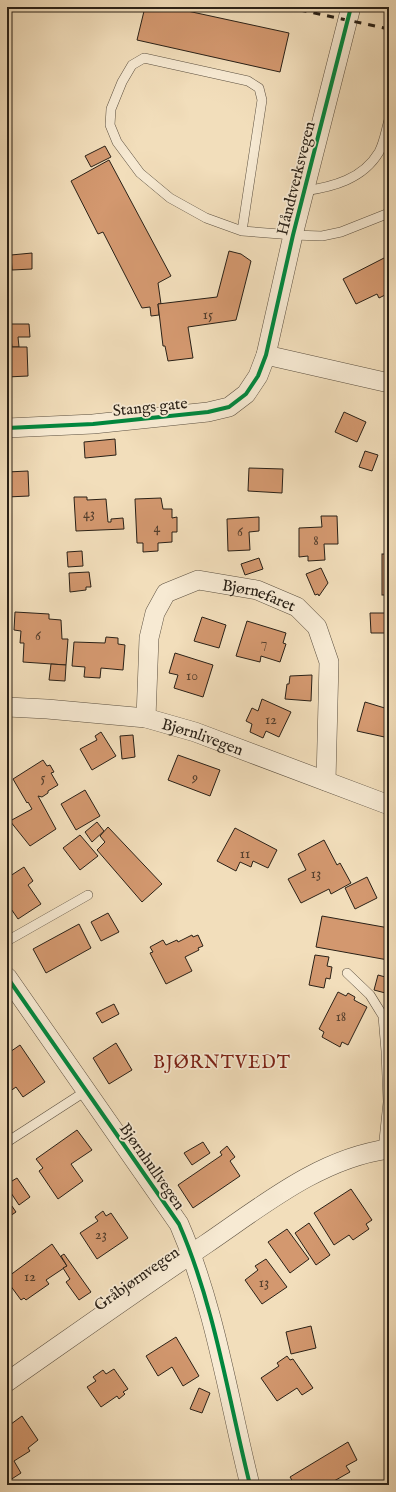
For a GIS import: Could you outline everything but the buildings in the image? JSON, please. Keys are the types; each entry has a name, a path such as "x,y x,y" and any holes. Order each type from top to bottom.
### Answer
{"street":[{"name":"Håndtverksvegen","path":"266,355 293,235 351,7"},
{"path":"266,355 389,383"},
{"name":"Stangs gate","path":"7,428 93,424 208,412 229,407 246,394 258,376 266,355"},
{"name":"Bjørnefaret","path":"146,718 150,638 155,613 166,593 198,580 257,590 297,607 317,627 329,662 326,781"},
{"name":"Bjørnlivegen","path":"7,707 146,718 195,732 389,805"},
{"name":"Bjørnhullvegen","path":"7,977 178,1224 192,1254 225,1371 250,1485"},
{"name":"Gråbjørnvegen","path":"7,1382 290,1188 323,1169 360,1155 386,1149"}],"lane":[{"path":"242,231 262,100 259,88 248,81 144,58 132,65 122,82 111,109 110,125 117,142 140,173 170,198 206,218 242,231 293,235 322,236 341,232 389,213"},
{"path":"304,192 330,187 348,180 367,167 379,152 389,120"},
{"path":"7,941 88,895"},
{"path":"347,973 370,995 383,1016 388,1102 386,1149"},
{"path":"7,1142 86,1091"}],"railway":[{"path":"286,7 389,29"}],"cycle path":[{"path":"7,428 93,424 208,412 229,407 246,394 258,376 266,355 293,235 351,7"},
{"path":"7,977 179,1224 202,1287 220,1353 250,1485"}],"district":[{"name":"BJØRNTVEDT","path":"222,1062"}]}
